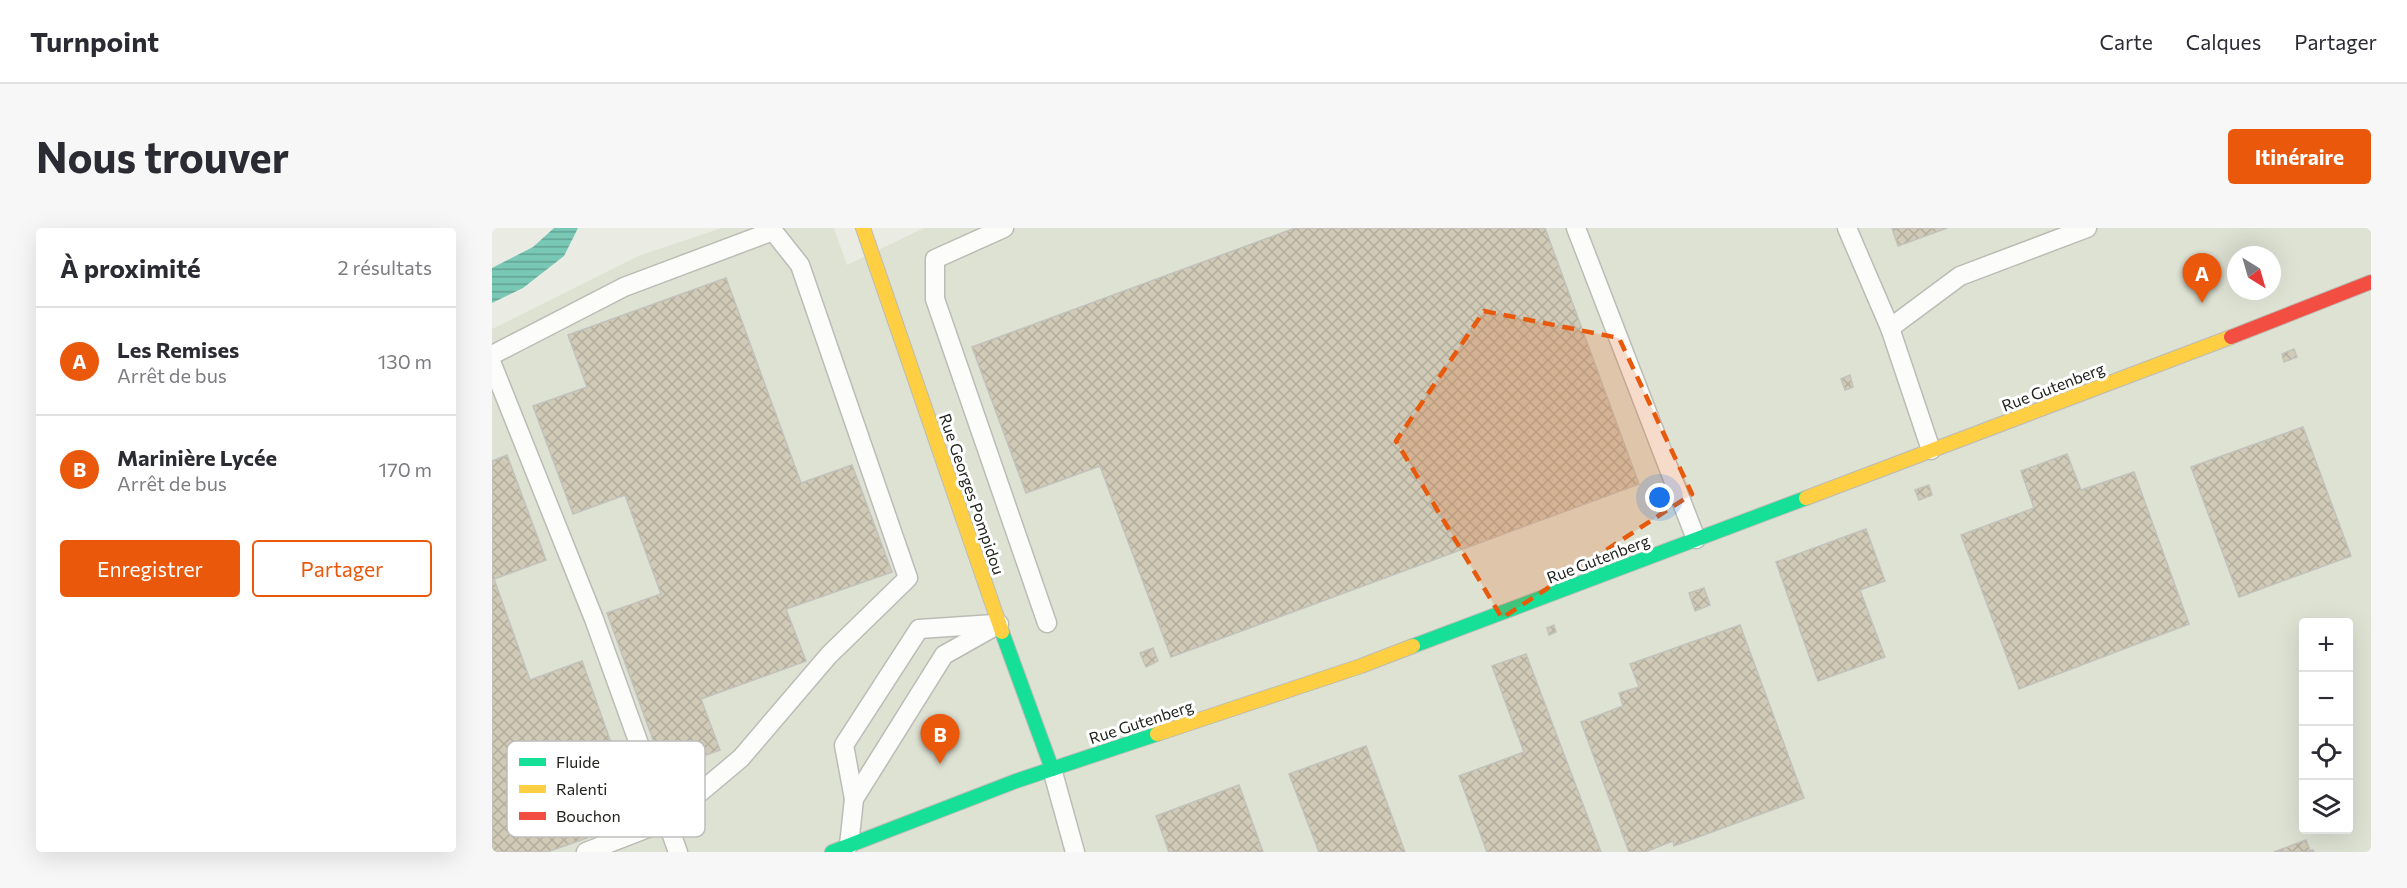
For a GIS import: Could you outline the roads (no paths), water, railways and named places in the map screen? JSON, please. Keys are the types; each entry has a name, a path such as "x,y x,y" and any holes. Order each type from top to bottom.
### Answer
{"street":[{"name":"Rue Georges Pompidou","path":"863,228 999,624 1052,769"},
{"name":"Rue Gutenberg","path":"832,852 1052,769 1361,666 2371,282"}],"lane":[{"path":"1004,228 935,259 935,298 1047,623"},
{"path":"1576,228 1696,539"},
{"path":"1847,228 1890,328 1931,450"},
{"path":"1890,328 1960,276 2087,228"},
{"path":"492,355 624,287 772,231 800,265 908,578 829,655 741,758 705,788"},
{"path":"492,364 594,620 637,741"},
{"path":"854,799 944,656 999,624"},
{"path":"849,845 854,799 844,745 919,629 999,624"},
{"path":"1052,769 1076,852"},
{"path":"586,852 625,837"},
{"path":"672,837 678,852"}],"place":[{"name":"Les Remises","path":"2202,303"},
{"name":"Marinière Lycée","path":"940,764"}]}
